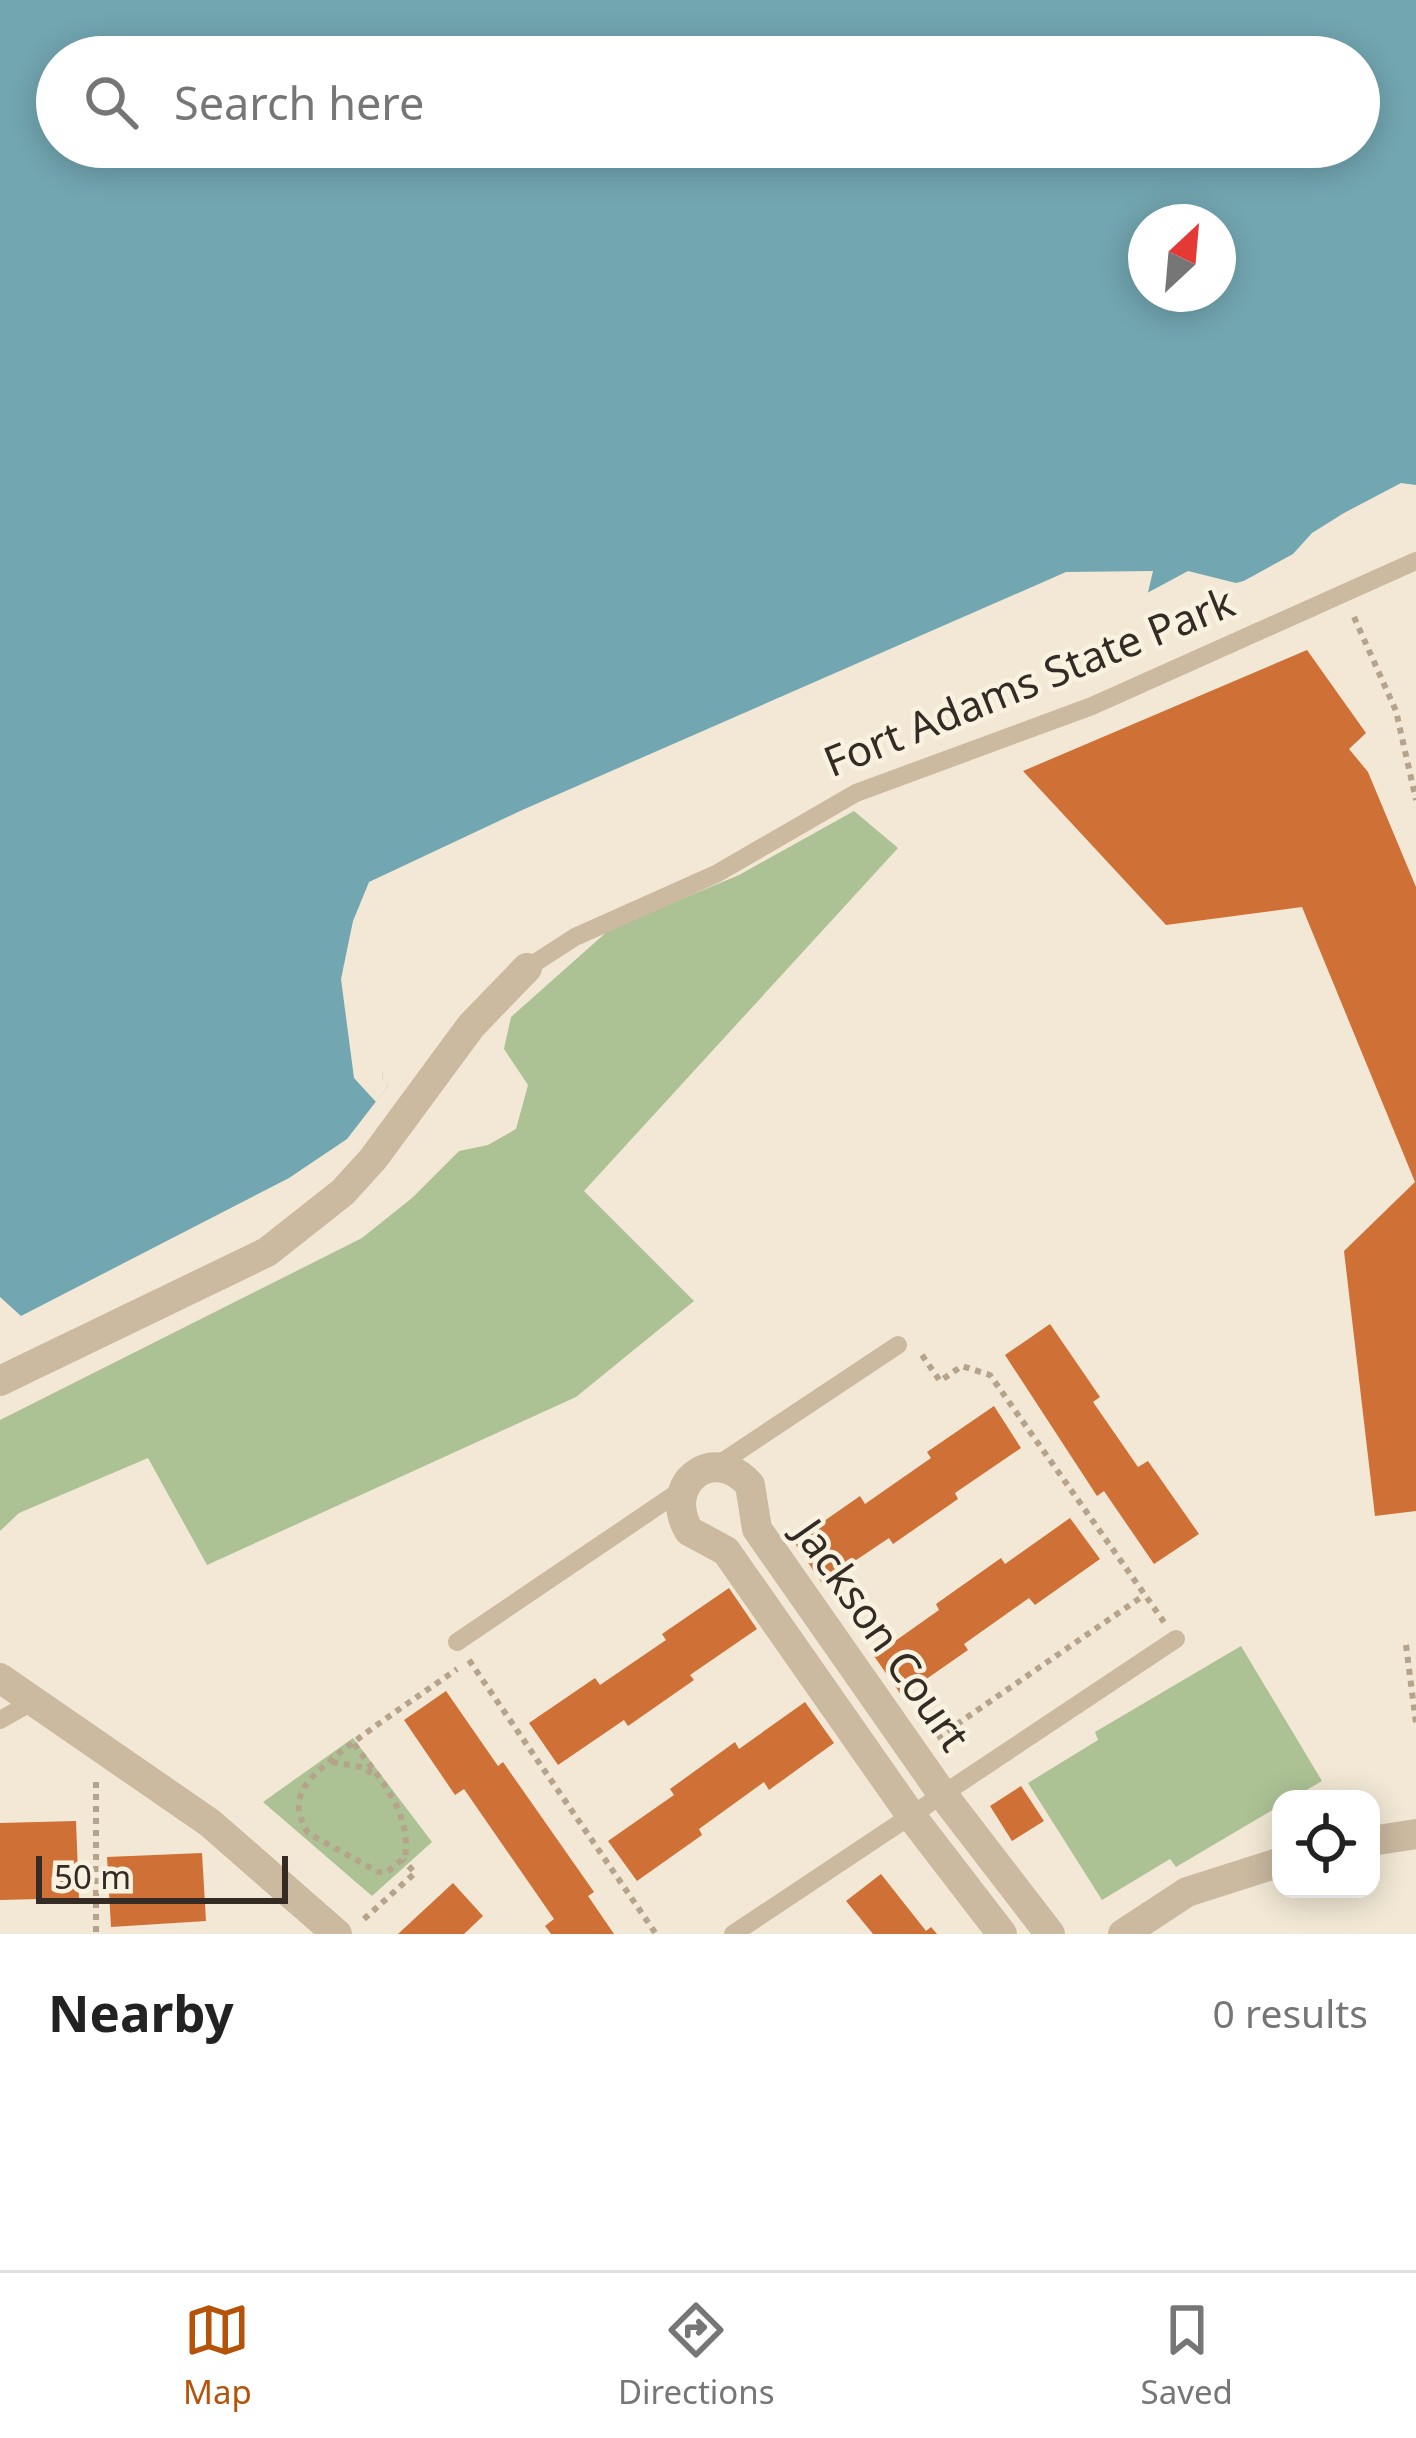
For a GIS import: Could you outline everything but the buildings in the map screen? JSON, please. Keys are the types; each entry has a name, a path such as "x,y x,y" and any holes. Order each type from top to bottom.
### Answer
{"street":[{"name":"Fort Adams State Park","path":"0,1381 267,1252 307,1222 373,1159 471,1025 527,968"},
{"path":"683,1489 696,1474 713,1468"},
{"name":"Jackson Court","path":"713,1468 731,1470 750,1485 757,1529 943,1795 1050,1934"},
{"name":"Jackson Court","path":"683,1489 679,1507 689,1531 726,1551 911,1817 1002,1934"},
{"path":"0,1678 210,1823 347,1930"},
{"path":"1380,1840 1416,1834"},
{"path":"1124,1934 1186,1892 1272,1865"}],"lane":[{"name":"Fort Adams State Park","path":"527,968 574,937 716,874 856,793 1091,706 1416,561"},
{"path":"713,1468 898,1345"},
{"path":"457,1642 683,1489"},
{"path":"733,1934 1176,1639"},
{"path":"0,1720 34,1701"}],"path":[{"path":"1344,596 1396,711 1416,800"},
{"path":"898,1345 908,1334 940,1381 962,1366 989,1375 1176,1639"},
{"path":"914,1754 1144,1595"},
{"path":"457,1642 656,1934"},
{"path":"1406,1645 1412,1659 1416,1723"},
{"path":"354,1744 401,1815 408,1840 396,1868 378,1872 308,1833 298,1804 304,1785 329,1762 469,1660"},
{"path":"97,1934 96,1772 107,1751"},
{"path":"329,1762 362,1767 379,1778"},
{"path":"347,1930 415,1873 403,1860"}],"green space":[{"path":"854,811 898,848 584,1191 694,1301 576,1397 207,1565 148,1458 19,1513 0,1531 0,1420 362,1238 412,1198 459,1151 488,1145 516,1129 528,1085 504,1049 511,1017 610,929 739,875"},
{"path":"1241,1646 1322,1781 1306,1790 1272,1790 1272,1810 1176,1867 1170,1859 1102,1900 1028,1783 1098,1740 1095,1732"},
{"path":"353,1738 432,1842 372,1896 263,1802"}],"water":[{"path":"0,0 1416,0 1416,505 1303,566 1236,583 1188,571 1058,641 431,914 391,954 382,1081 388,1086 347,1139 289,1178 21,1316 0,1297"}],"pier":[{"path":"1401,483 1416,485 1416,512 1305,571 1231,588 1293,554 1312,533 1344,513"},
{"path":"1153,571 1146,601 927,711 798,786 668,844 537,887 481,897 434,919 397,956 389,1066 382,1080 388,1086 376,1102 354,1078 341,979 353,921 369,882 1066,572"}]}
